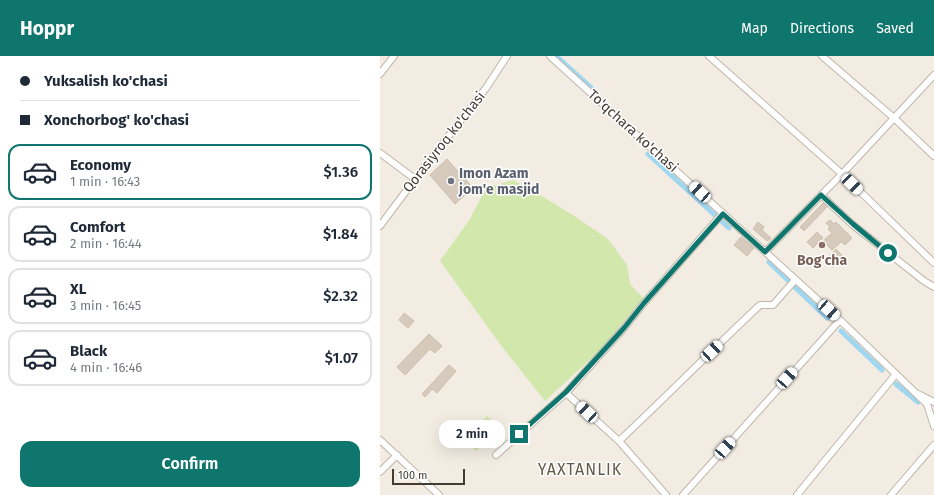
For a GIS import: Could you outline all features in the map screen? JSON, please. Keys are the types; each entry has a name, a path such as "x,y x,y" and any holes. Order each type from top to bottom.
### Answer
{"street":[{"path":"380,74 394,56"},
{"name":"Qorasiyroq ko'chasi","path":"380,226 486,88 506,56"},
{"name":"To'qchara ko'chasi","path":"550,56 840,320 927,404 934,426"},
{"path":"709,56 842,174 934,263"},
{"path":"822,56 894,118 934,156"},
{"path":"765,252 842,174 934,75"},
{"path":"380,154 415,179"},
{"path":"821,195 853,224 934,288"},
{"path":"496,455 566,392 723,214"},
{"path":"619,441 760,305 773,305 796,280"},
{"path":"683,495 840,320"},
{"path":"798,495 896,374"},
{"path":"913,391 934,402"},
{"path":"566,392 619,441 666,495"},
{"path":"380,440 439,495"},
{"path":"891,495 934,445"},
{"path":"380,472 397,455"}],"green space":[{"path":"513,180 571,214 608,239 627,265 630,284 643,298 601,349 545,401 500,344 440,261 470,219 486,188"},
{"path":"487,416 500,429 476,451 463,438"}],"building":[{"name":"Imon Azam jom'e masjid","path":"447,159 473,188 455,204 430,175"},
{"path":"823,203 827,207 804,231 800,227"},
{"path":"830,220 834,224 836,222 852,238 845,245 841,242 832,250 823,241 832,233 828,229 830,227 826,223"},
{"path":"758,222 764,227 762,230 771,238 767,241 753,229"},
{"path":"817,232 823,238 813,248 807,242"},
{"path":"741,237 754,248 747,256 734,245"},
{"path":"836,249 844,257 833,267 826,260"},
{"path":"404,313 414,321 408,328 399,320"},
{"path":"429,334 442,346 435,353 430,349 405,375 397,367"},
{"path":"449,365 456,371 437,393 432,389 425,397 422,394"}],"waterway":[{"path":"556,56 596,92"},
{"path":"648,154 729,228"},
{"path":"769,262 827,318"},
{"path":"841,331 882,370"},
{"path":"896,384 918,402"}],"place":[{"name":"Imon Azam jom'e masjid","path":"451,181"},
{"name":"Bog'cha","path":"822,245"}],"district":[{"name":"YAXTANLIK","path":"580,469"}],"route":[{"path":"519,434 566,392 723,214 765,252 821,195 888,253"}]}
